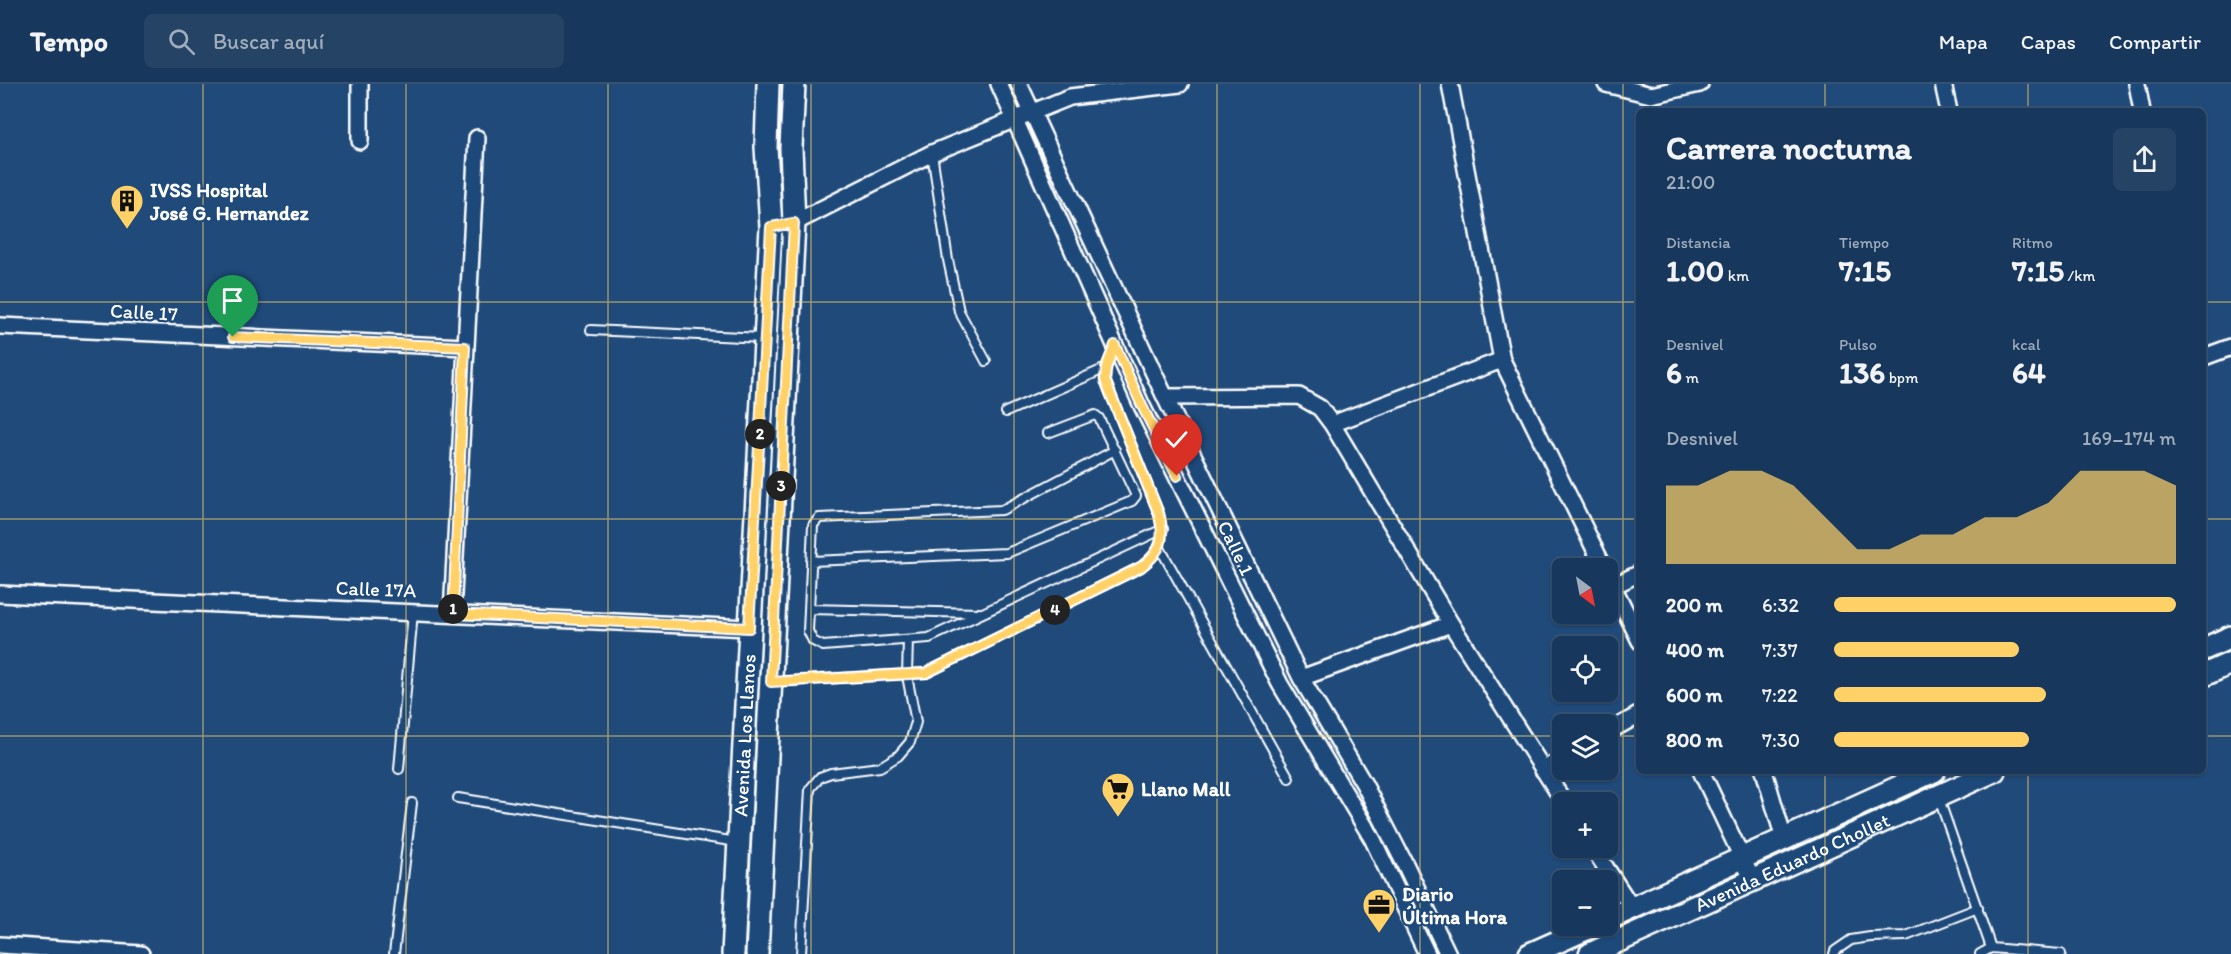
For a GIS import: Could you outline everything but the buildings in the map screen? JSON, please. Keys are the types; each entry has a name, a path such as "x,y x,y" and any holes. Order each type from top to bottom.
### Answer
{"street":[{"path":"360,84 360,141"},
{"name":"Avenida Los Llanos","path":"733,954 771,227 766,147 768,84"},
{"name":"Avenida Los Llanos","path":"757,954 794,223 791,148 794,84"},
{"name":"Calle 1","path":"999,84 1142,406 1280,684 1372,840 1427,954"},
{"name":"Calle 1","path":"1019,84 1165,397 1301,678 1364,784 1407,866 1448,954"},
{"path":"771,227 794,223 932,153 1032,113 1080,84"},
{"path":"1068,91 1179,84"},
{"path":"1450,84 1502,360 1599,558"},
{"path":"1606,84 1651,95 1700,84"},
{"path":"1942,84 1948,108"},
{"path":"2138,84 2142,108"},
{"path":"453,614 477,138"},
{"name":"Calle 17","path":"0,326 465,347"},
{"path":"2206,356 2231,347"},
{"path":"1332,424 1502,360"},
{"path":"1165,397 1299,396 1320,408 1332,424 1451,624 1557,792"},
{"path":"1618,579 1636,574"},
{"name":"Calle 17A","path":"0,594 749,628"},
{"path":"1618,597 1636,633"},
{"path":"1301,678 1451,624"},
{"path":"2206,648 2231,637"},
{"path":"2206,674 2231,663"},
{"path":"1618,726 1636,716"},
{"path":"1543,770 1552,765"},
{"path":"1702,774 1753,881"},
{"path":"1765,774 1784,840"},
{"name":"Avenida Eduardo Chollet","path":"1618,914 1927,774"},
{"name":"Avenida Eduardo Chollet","path":"1590,954 1987,774"},
{"path":"1600,858 1632,908"},
{"path":"1530,954 1570,936"},
{"path":"0,945 141,954"}],"lane":[{"path":"932,153 948,260 959,311 986,361"},
{"path":"591,330 765,338"},
{"path":"771,682 907,676 926,673 1153,559 1160,548 1163,529 1159,514 1105,380 1106,368 1115,345"},
{"path":"1006,412 1106,368"},
{"path":"812,561 1006,553 1132,501 1136,496 1099,418 1095,415 1048,433"},
{"path":"1115,450 1002,510 819,518 813,525 808,631 813,641 823,646 929,638 1163,529"},
{"path":"1160,548 1289,778"},
{"path":"810,609 984,614"},
{"path":"399,769 413,612"},
{"path":"801,954 810,789 820,777 880,767 905,750 916,722 907,676 908,640"},
{"path":"1938,796 1991,948"},
{"path":"458,798 738,843"},
{"path":"394,954 412,802"},
{"path":"1834,954 1851,940 1906,936 1978,908"},
{"path":"1980,954 1991,948 2061,954"}],"place":[{"name":"IVSS Hospital José G. Hernandez","path":"127,230"},
{"name":"Llano Mall","path":"1118,818"},
{"name":"Diario Última Hora","path":"1379,934"}],"route":[{"path":"233,337 465,347 453,614 749,628 771,227 794,223 771,682 907,676 926,673 1153,559 1160,548 1163,529 1159,514 1105,380 1106,368 1115,345 1177,476"}]}
